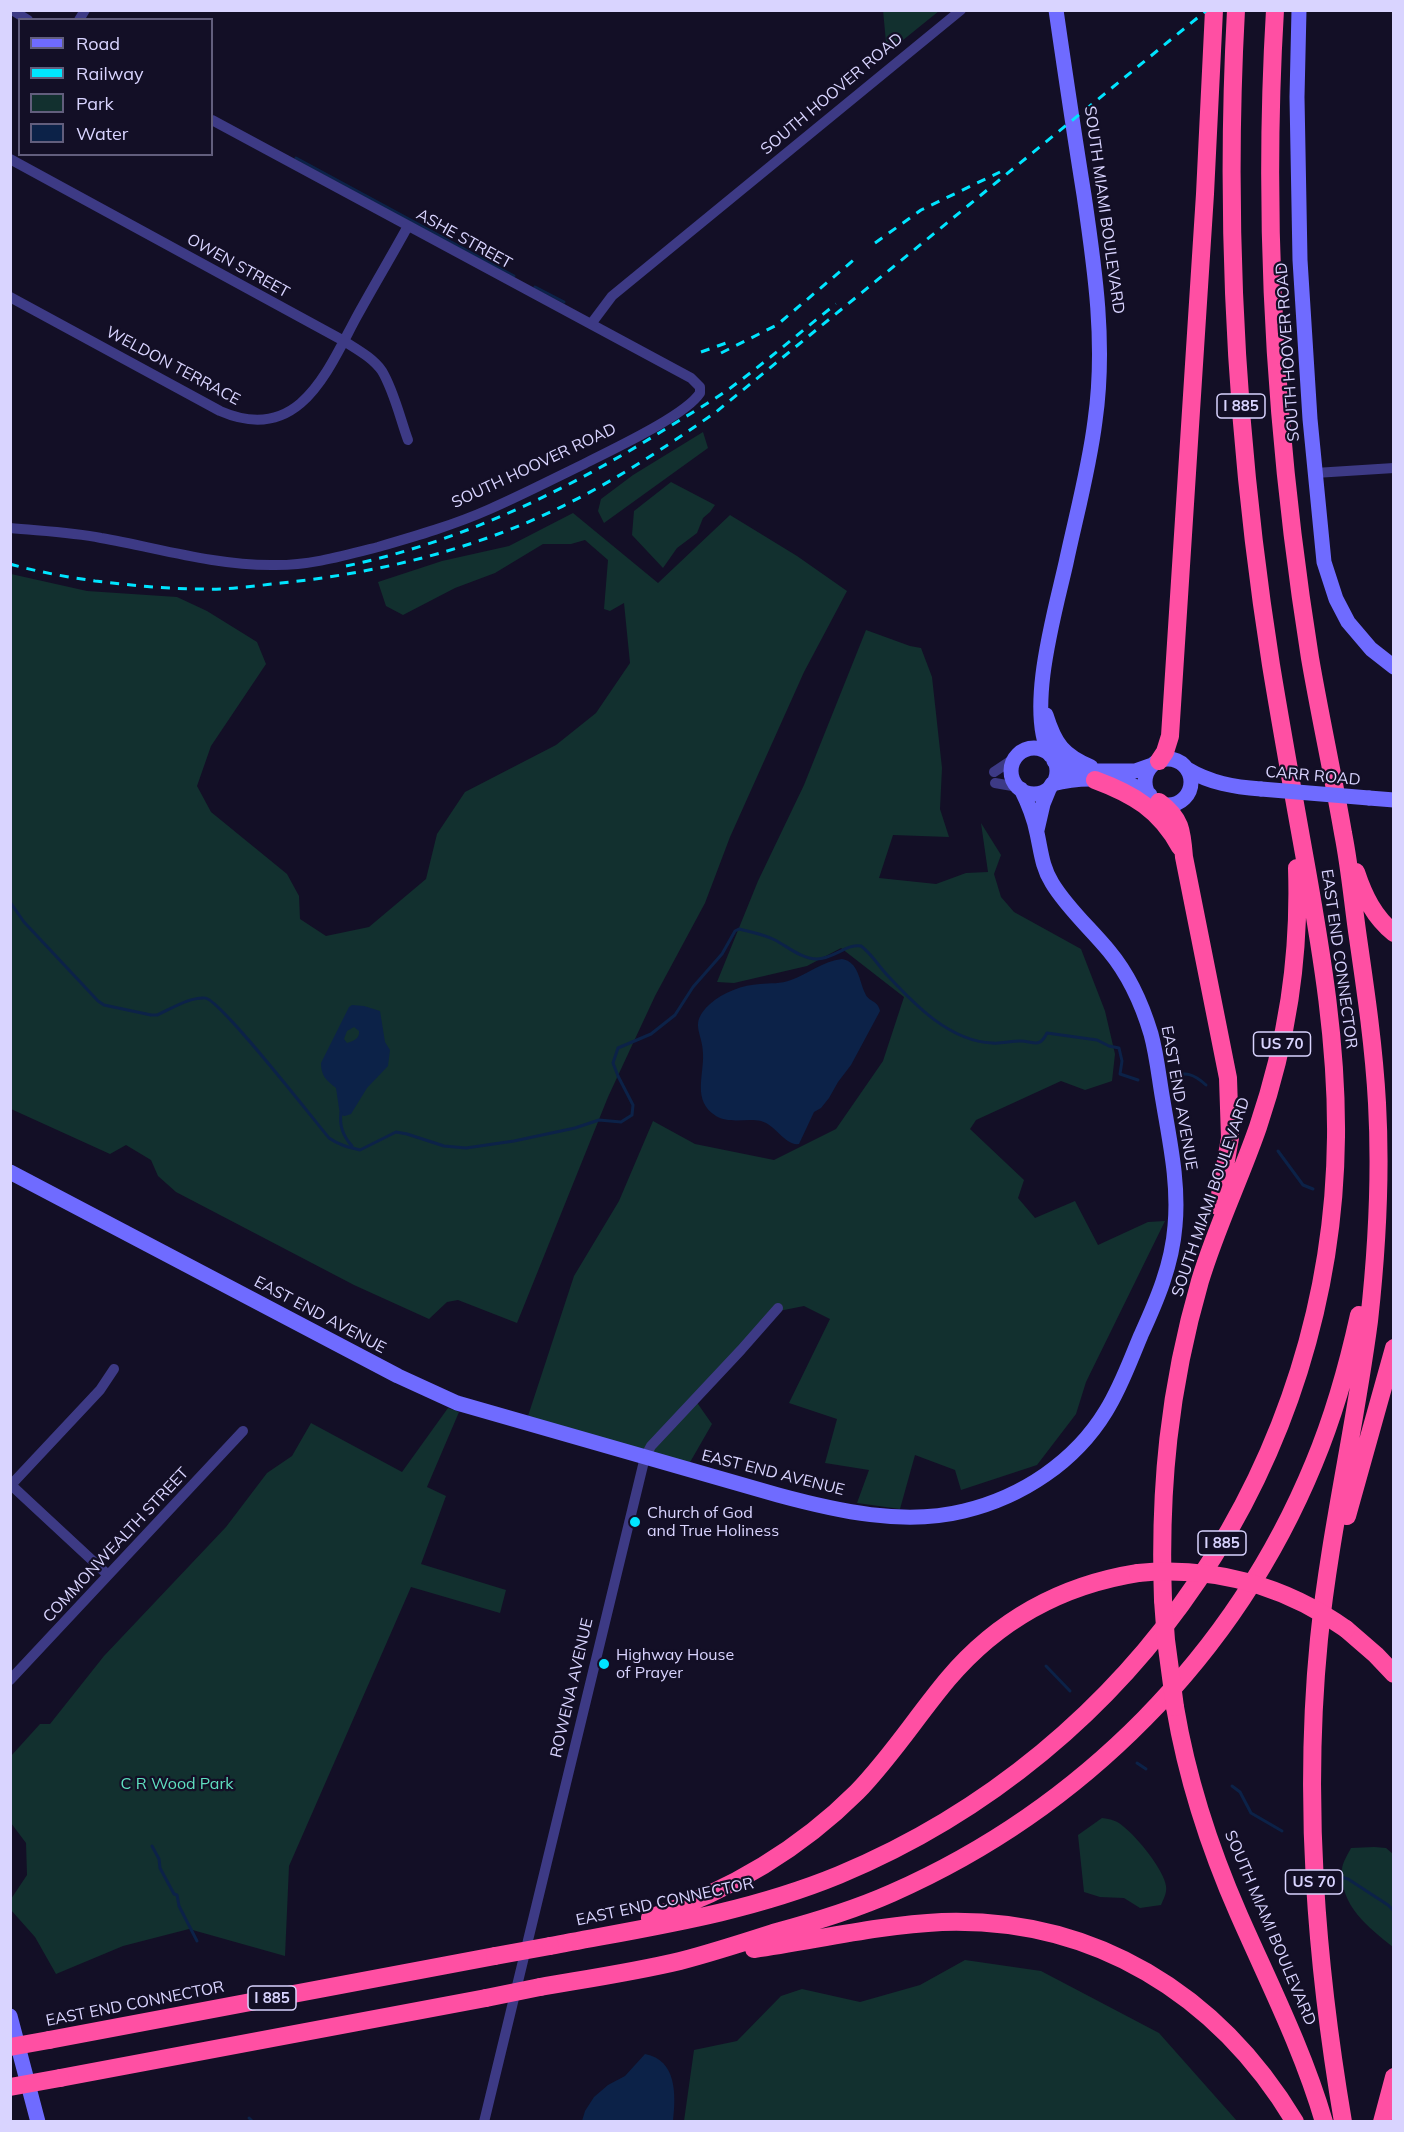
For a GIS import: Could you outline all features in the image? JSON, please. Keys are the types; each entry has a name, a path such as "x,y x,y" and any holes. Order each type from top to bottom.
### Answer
{"highway":[{"path":"1156,763 1165,752 1170,736 1205,194 1214,10"},
{"name":"I 885","path":"1236,10 1232,99 1232,192 1235,308 1242,425 1260,586 1294,798"},
{"name":"I 885","path":"10,2087 678,1961 853,1909 965,1857 1034,1813 1068,1788 1130,1734 1159,1705 1236,1609 1268,1557 1297,1501 1322,1444 1341,1386 1362,1306 1376,1225 1379,1142 1375,1070 1344,838 1311,660 1299,581 1282,422 1271,192 1275,10"},
{"path":"1097,775 1139,801 1165,825 1184,857"},
{"path":"1154,798 1174,815 1183,836 1184,857 1225,1058 1231,1118 1224,1178 1201,1278"},
{"name":"SOUTH MIAMI BOULEVARD","path":"1294,798 1297,926 1295,971 1287,1024 1258,1128 1201,1278 1181,1357 1168,1437 1161,1519 1166,1640 1175,1707 1186,1760 1210,1838 1239,1913 1304,2061 1324,2121"},
{"name":"EAST END CONNECTOR","path":"10,2047 698,1919 766,1901 849,1870 945,1821 986,1795 1041,1754 1098,1702 1125,1674 1175,1614 1218,1551 1256,1482 1287,1410 1312,1326 1326,1260 1331,1221 1336,1152 1336,1103 1331,1024 1324,965 1294,798"},
{"path":"1344,838 1360,885 1370,906 1394,933"},
{"name":"SOUTH MIAMI BOULEVARD","path":"1343,2121 1325,2005 1314,1883 1312,1763 1319,1641 1335,1520 1364,1361 1373,1281 1376,1225"},
{"path":"1319,1641 1347,1515 1394,1348"},
{"path":"594,1937 693,1903 730,1886 782,1855 814,1831 859,1790 947,1680 975,1650 1023,1613 1059,1594 1096,1581 1138,1573 1186,1571 1237,1578 1275,1590 1312,1607 1346,1629 1394,1674"},
{"path":"678,1961 925,1923 986,1923 1055,1935 1122,1959 1157,1978 1191,2001 1249,2056 1295,2121"},
{"path":"1382,2121 1394,2077"}],"street":[{"path":"12,10 25,18"},
{"name":"SOUTH HOOVER ROAD","path":"591,324 612,296 961,10"},
{"name":"SOUTH MIAMI BOULEVARD","path":"1052,758 1042,734 1041,699 1048,644 1091,448 1100,371 1100,319 1095,268 1056,10"},
{"name":"SOUTH HOOVER ROAD","path":"1299,10 1296,97 1297,180 1304,339 1324,562 1334,593 1355,632 1371,649 1394,667"},
{"name":"ASHE STREET","path":"213,121 692,378 700,387"},
{"name":"OWEN STREET","path":"10,159 344,341 367,356 382,371 408,440"},
{"name":"WELDON TERRACE","path":"10,297 220,411 246,420 268,419 299,406 322,381 408,226"},
{"name":"SOUTH HOOVER ROAD","path":"10,528 98,537 221,562 271,565 312,563 441,528 515,498 614,449 682,411 697,398 700,387"},
{"path":"1315,472 1394,468"},
{"path":"1041,699 1052,733 1059,746 1097,775"},
{"name":"SOUTH MIAMI BOULEVARD","path":"1018,755 1030,734 1041,699"},
{"path":"1187,769 1174,760 1156,763 1135,771 1097,775 1073,779 1051,785 1036,793 994,777 1018,755 1036,748 1077,770 1097,775 1130,783 1154,798 1170,804 1184,798 1191,784 1187,769"},
{"path":"1018,755 1011,773 1019,788"},
{"path":"1051,785 1056,773 1052,758"},
{"path":"1154,798 1146,779 1156,763"},
{"name":"CARR ROAD","path":"1187,769 1230,787"},
{"name":"EAST END AVENUE","path":"1037,832 1043,804 1051,785"},
{"name":"CARR ROAD","path":"1184,798 1202,790 1230,787 1394,800"},
{"name":"EAST END AVENUE","path":"10,1172 442,1397 826,1507 880,1515 909,1516 963,1512 991,1503 1037,1481 1068,1456 1092,1431 1104,1414 1122,1380 1162,1288 1175,1227 1174,1164 1154,1046 1141,1005 1127,975 1056,889 1044,868 1037,832 1030,810 1019,788"},
{"name":"ROWENA AVENUE","path":"484,2121 645,1457 651,1446 778,1308"},
{"path":"108,1575 11,1485 100,1390 114,1369"},
{"name":"COMMONWEALTH STREET","path":"10,1680 243,1431"},
{"path":"10,2016 38,2121"}],"green space":[{"path":"883,10 939,10 939,11 887,53"},
{"path":"703,432 708,448 604,523 598,511 601,499 633,475"},
{"path":"671,482 715,505 703,518 697,533 677,548 663,568 632,535 634,511"},
{"path":"573,513 658,583 730,515 797,556 847,591 804,672 730,837 705,903 655,996 608,1097 517,1323 458,1300 447,1302 429,1319 354,1285 176,1192 158,1176 151,1160 126,1145 110,1154 11,1109 11,574 87,591 177,597 207,611 257,642 266,664 211,746 197,786 211,812 287,874 299,896 300,919 326,936 369,927 426,879 437,834 465,792 556,745 596,713 630,663 624,603 610,611 604,609 608,560 585,540 571,544 543,544 495,573 455,588 403,615 386,606 378,582 442,561 509,546"},
{"path":"866,630 921,648 932,677 942,768 940,809 949,837 893,835 879,878 936,884 966,873 988,872 981,823 1001,855 994,874 1001,897 1014,912 1081,949 1105,1011 1115,1054 1112,1081 1085,1090 1061,1081 976,1120 970,1129 1024,1180 1018,1198 1035,1218 1075,1201 1098,1245 1148,1222 1165,1221 1086,1382 1076,1414 1037,1465 961,1490 955,1470 915,1455 900,1509 857,1503 869,1470 825,1463 837,1419 789,1403 830,1319 804,1306 769,1313 693,1397 712,1424 689,1464 527,1419 574,1276 619,1201 653,1121 695,1144 774,1160 836,1129 883,1061 904,997 841,948 807,966 734,983 717,982 758,881 804,785"},
{"name":"C R Wood Park","path":"448,1408 459,1412 427,1487 446,1496 421,1564 506,1590 500,1613 411,1587 289,1866 285,1956 189,1929 123,1946 56,1974 35,1937 11,1910 11,1899 27,1875 26,1843 11,1823 11,1756 40,1724 50,1724 104,1656 226,1527 267,1473 292,1456 311,1423 402,1472"},
{"path":"1102,1818 1122,1825 1149,1854 1166,1886 1161,1905 1140,1908 1124,1898 1100,1897 1084,1892 1078,1835"},
{"path":"1351,1848 1386,1848 1393,1854 1393,1947 1357,1914 1343,1883 1342,1867"},
{"path":"965,1960 1041,1971 1159,2033 1237,2121 684,2121 694,2050 737,2041 781,1996 802,1989 860,2002 920,1985"}],"water":[{"path":"842,959 855,968 866,996 879,1007 880,1011 851,1065 829,1098 821,1108 814,1112 799,1144 789,1142 761,1121 727,1120 716,1116 704,1103 701,1088 703,1054 698,1023 703,1011 715,1000 733,990 787,981 828,962"},
{"path":"364,1006 380,1011 385,1042 390,1050 388,1066 367,1088 351,1114 345,1116 340,1115 336,1088 325,1077 321,1063 349,1007","holes":["354,1027 359,1031 354,1040 347,1043 344,1039 347,1031"]},
{"path":"645,2054 656,2058 669,2071 674,2090 673,2121 582,2121 594,2097 608,2085 625,2076"}],"waterway":[{"path":"296,158 514,276"},
{"path":"535,287 564,302"},
{"path":"10,902 24,922 104,1005 157,1015 193,999 205,998 214,1003 246,1037 329,1138 360,1150 396,1132 444,1146 466,1148 514,1141 575,1128 599,1120 621,1122 632,1115 633,1105 613,1063 618,1048 651,1034 675,1015 693,987 722,954 735,931 739,929 757,933 801,955 817,959 829,957 851,947 861,946 922,1010 962,1036 995,1043 1020,1041 1039,1043 1047,1033 1097,1040 1119,1048 1122,1061 1120,1074 1138,1080"},
{"path":"1169,1074 1189,1075 1206,1085"},
{"path":"341,1113 342,1131 352,1146"},
{"path":"1278,1151 1303,1185 1313,1189"},
{"path":"1046,1666 1070,1691"},
{"path":"1137,1763 1146,1769"},
{"path":"1232,1786 1240,1792 1251,1813 1282,1831"},
{"path":"152,1846 159,1859 160,1868 174,1894 177,1895 179,1906 197,1941"},
{"path":"1341,1877 1348,1879 1394,1911"},
{"path":"249,2118 253,2122"}],"railway":[{"path":"10,564 63,576 161,588 240,588 318,579 391,566 462,546 532,521 623,473 716,412 1207,10"},
{"path":"875,243 921,210 1000,172"},
{"path":"721,353 777,325 856,258"},
{"path":"346,566 431,543 552,493 630,451 729,389 836,304"},
{"path":"701,352 729,342"}],"place":[{"name":"Church of God and True Holiness","path":"635,1522"},
{"name":"Highway House of Prayer","path":"604,1664"}]}
